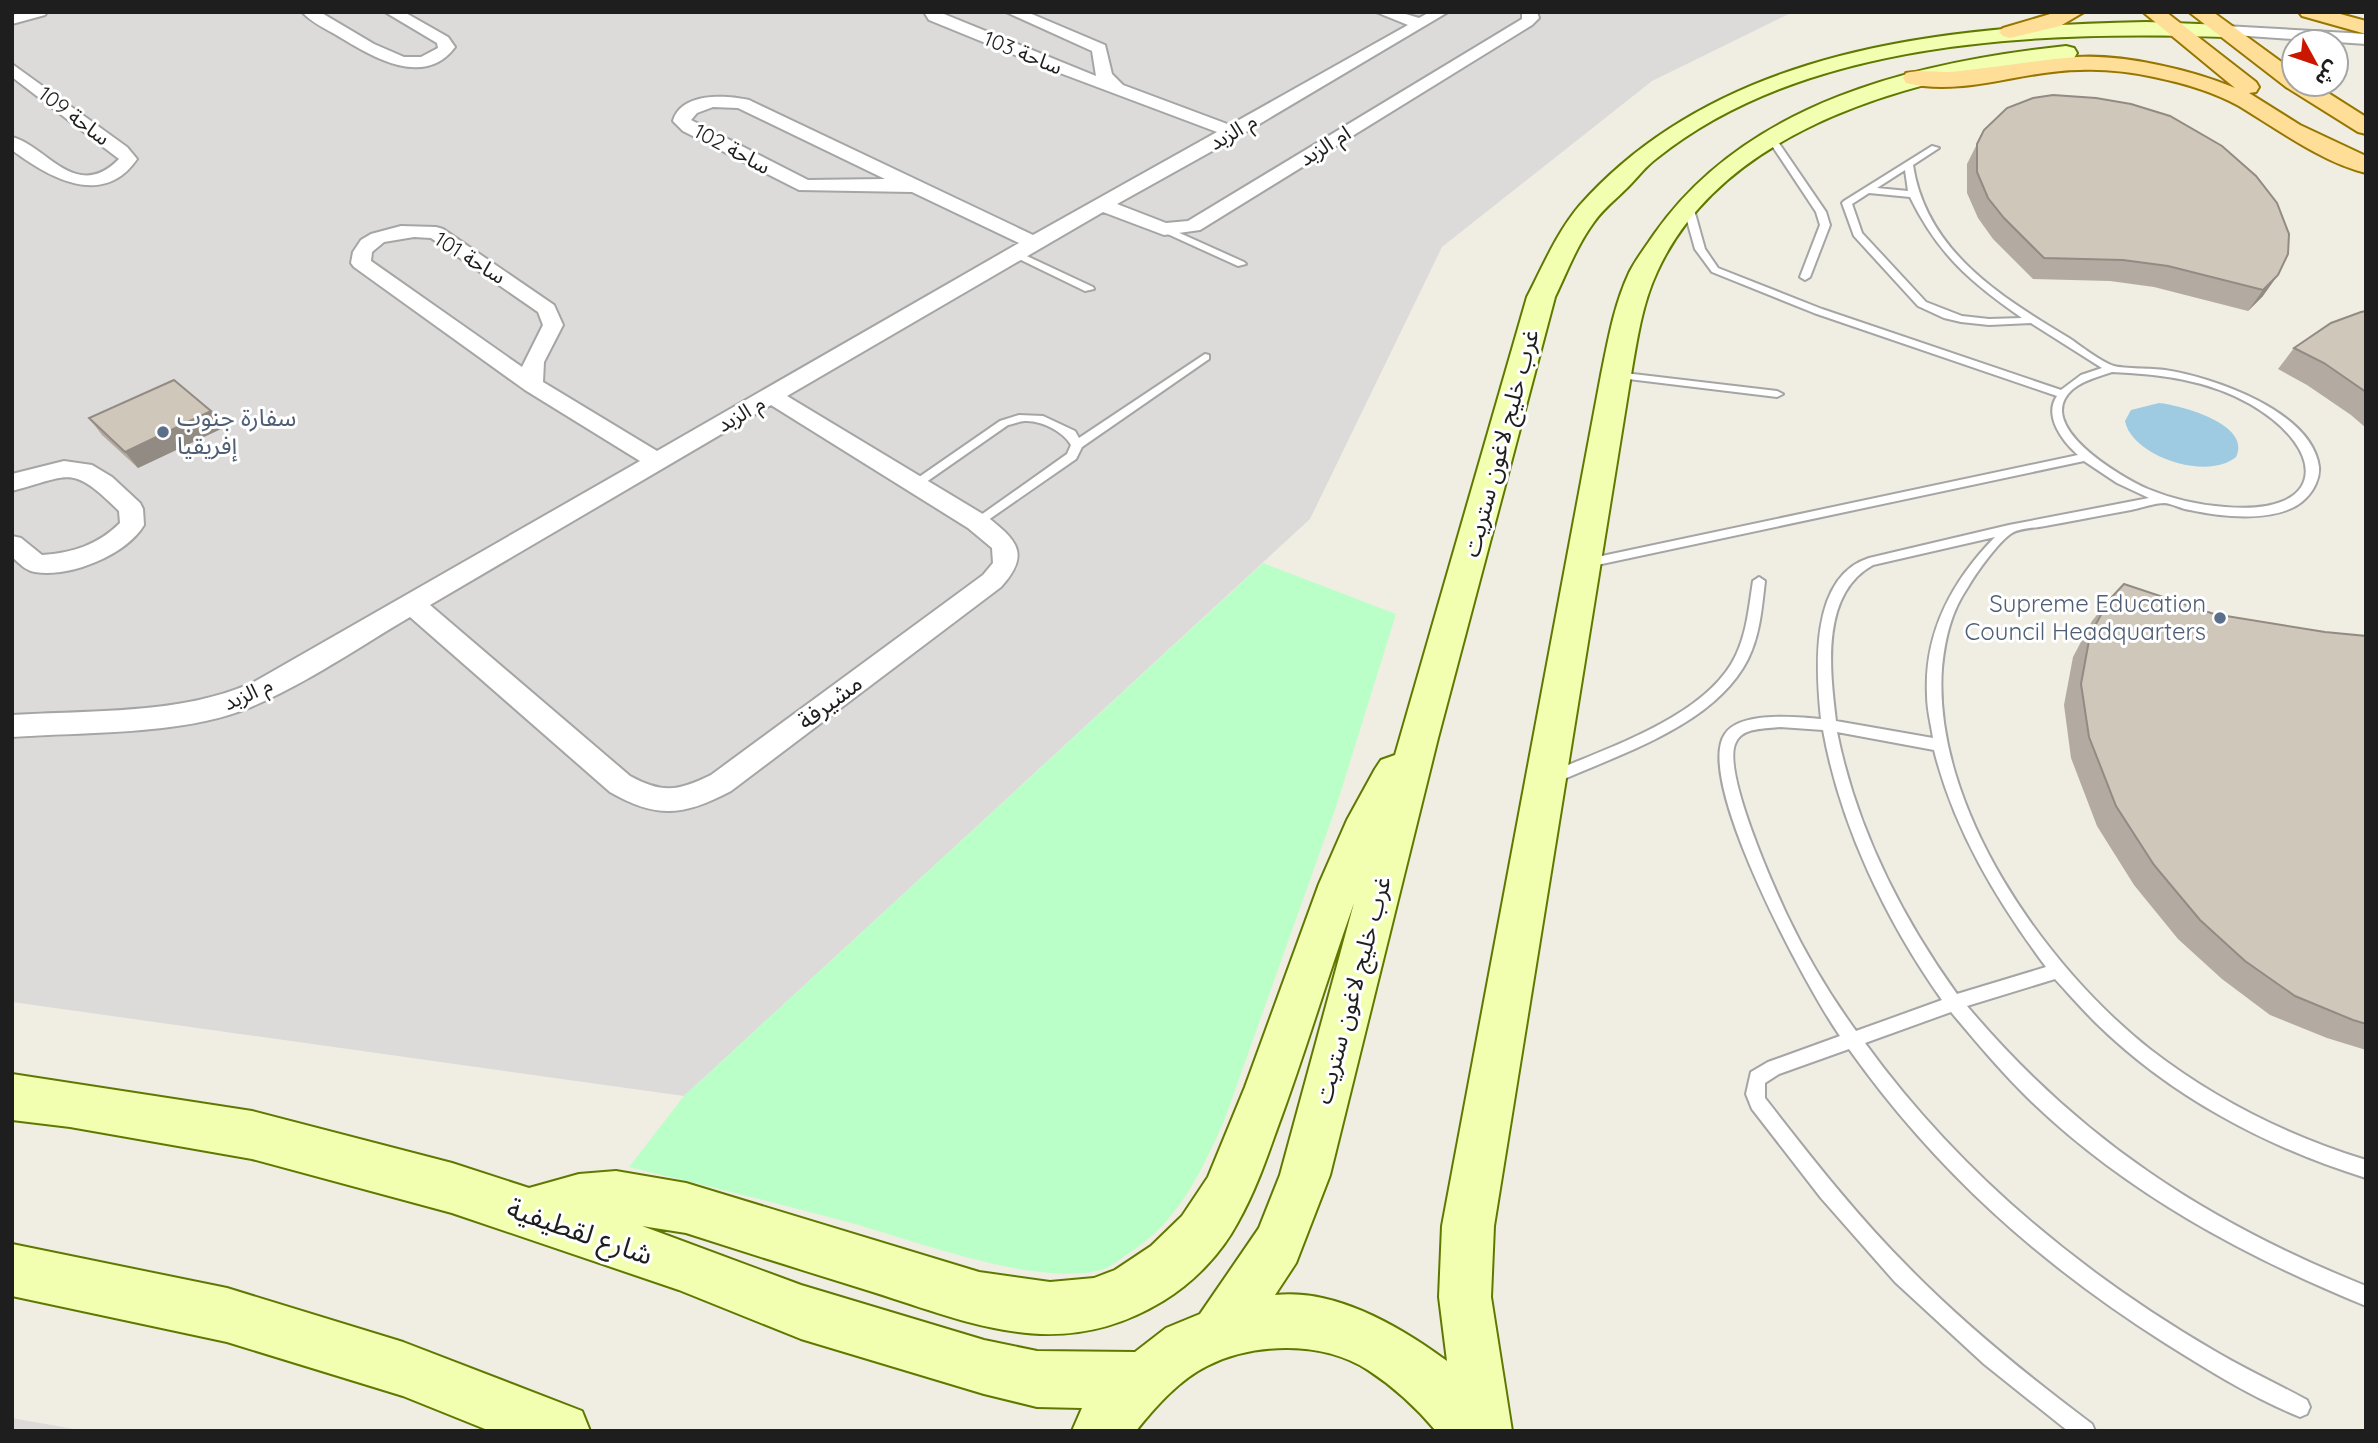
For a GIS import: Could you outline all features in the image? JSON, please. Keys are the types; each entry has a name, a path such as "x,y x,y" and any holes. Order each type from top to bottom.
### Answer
{"main road":[{"path":"2010,32 2053,22 2074,12"},
{"path":"2153,12 2250,89 2366,165"},
{"path":"2199,12 2280,72"},
{"path":"2309,12 2366,27"},
{"path":"1914,78 1953,79 2080,63 2153,70 2204,83 2245,100 2292,130 2366,165"},
{"path":"2320,98 2366,127"}],"street":[{"path":"12,20 40,12"},
{"path":"309,12 400,62 421,61 445,51 447,47 443,40 392,12"},
{"name":"ساحة 103","path":"931,12 934,17 1233,132"},
{"name":"ساحة 103","path":"1013,12 1099,48 1104,75 1118,90"},
{"path":"1383,12 1421,24"},
{"name":"م الزبد","path":"12,726 180,715 236,702 264,689 1441,12"},
{"name":"ام الزبد","path":"1164,229 1183,228 1203,221 1527,22 1531,18 1529,12"},
{"name":"غرب خليج لاغون ستريت","path":"1221,1329 1278,1245 1305,1175 1419,738 1541,297 1564,248 1591,207 1640,159 1662,142 1738,99 1794,78 1881,52 2010,32 2102,27 2225,31"},
{"path":"2225,31 2366,39"},
{"path":"1483,1431 1465,1297 1468,1226 1615,375 1636,288 1663,236 1688,206 1730,168 1771,138 1819,114 1914,78 1950,69 2047,54 2141,48 2280,52"},
{"name":"ساحة 109","path":"12,69 12,77"},
{"name":"ساحة 109","path":"12,69 128,159 121,168 105,176 69,180 12,142"},
{"name":"ساحة 102","path":"917,187 895,184 805,186 689,127 682,121 684,113 715,102 743,104 917,187 1025,249"},
{"path":"1103,205 1164,229"},
{"name":"ساحة 101","path":"533,385 530,378 531,369 553,325 547,309 436,233 425,231 392,234 366,245 361,254 362,263 533,385 658,462"},
{"name":"مشيرفة","path":"412,604 620,784 641,797 664,803 693,799 721,783 1004,570 1008,558 1005,546 977,522 772,396"},
{"path":"12,482 56,470 78,469 92,474 131,509 132,525 120,539 95,554 65,563 37,564 12,544"},
{"path":"529,1214 579,1199 616,1196 686,1208 979,1299 1011,1305 1063,1308 1113,1299 1158,1275 1211,1220 1231,1186 1268,1093 1334,896 1390,778 1419,738"},
{"name":"شارع لقطيفية","path":"12,1097 70,1104 252,1136 452,1188 679,1265 801,1312 984,1367 1037,1379 1141,1379"},
{"path":"12,1270 95,1285 227,1315 403,1369 562,1431"},
{"path":"1100,1431 1115,1408 1141,1379 1184,1347 1221,1329 1256,1322 1291,1321 1326,1325 1361,1336 1395,1354 1425,1378 1454,1407 1472,1431"}],"lane":[{"path":"1771,138 1821,212 1825,225 1805,277"},
{"path":"1935,148 1847,204 1857,234 1922,304 1946,317 2002,323 2031,320"},
{"path":"1908,164 1913,194 1948,251 1990,289 2031,320 2111,369"},
{"path":"1867,190 1913,194"},
{"path":"1688,206 1701,248 1715,270 1818,311 2061,394"},
{"path":"1164,229 1241,264"},
{"path":"1025,249 1089,289"},
{"path":"977,522 1072,456 1077,445 1205,358"},
{"path":"2111,369 2174,373 2208,382 2270,412 2293,431 2308,452 2314,471 2310,488 2295,502 2271,510 2239,512 2214,510 2165,499 2126,483 2087,457 2073,444 2058,417 2057,405 2061,394 2072,382 2089,374 2111,369"},
{"path":"1615,375 1777,394"},
{"path":"915,484 1003,423 1023,417 1039,418 1072,434 1077,445"},
{"path":"1582,565 2087,457"},
{"path":"2165,499 2009,529 1869,562 1849,572 1839,587 1825,646 1827,726 1842,789 1875,871 1908,931 1954,1003 2040,1097 2118,1162 2193,1213 2259,1250 2366,1296"},
{"path":"2009,529 1967,575 1950,605 1938,638 1933,676 1934,718 1942,763 1962,816 1991,871 2017,912 2060,970 2103,1019 2141,1053 2223,1108 2280,1136 2366,1169"},
{"path":"1544,781 1668,724 1709,701 1727,682 1741,661 1749,638 1759,581"},
{"path":"1939,745 1791,721 1763,722 1731,735 1725,748 1739,813 1756,865 1775,910 1807,971 1851,1041 1935,1145 2027,1232 2099,1288 2169,1336 2247,1381 2300,1407"},
{"path":"2060,970 1954,1003 1763,1072 1754,1084 1758,1104 1812,1174 1903,1276 1992,1358 2085,1431"}],"shaded area":[{"path":"12,12 1793,12 1652,81 1442,247 1310,519 684,1096 12,1002"},
{"path":"12,1418 85,1431 12,1431"}],"green space":[{"path":"1263,563 1396,614 1336,807 1224,1121 1186,1196 1160,1228 1107,1268 1077,1274 1045,1273 973,1259 814,1213 629,1167 684,1096"}],"water":[{"path":"2159,403 2197,412 2224,426 2234,435 2238,445 2236,457 2223,464 2208,467 2190,466 2156,455 2141,445 2131,434 2125,421 2131,410"}],"building":[{"path":"2053,95 2131,104 2170,116 2222,146 2256,176 2277,203 2289,234 2288,254 2278,275 2263,290 2168,266 2123,260 2044,258 1988,198 1977,172 1977,144 1984,130 2007,108 2033,98"},
{"path":"2366,311 2366,392 2324,363 2294,348 2331,323"},
{"path":"174,380 211,411 125,452 89,418"},
{"path":"2124,584 2214,614 2366,636 2366,1024 2295,996 2245,961 2200,920 2154,865 2116,806 2089,737 2081,684 2090,635 2109,600"}],"place":[{"name":"سفارة جنوب إفريقيا","path":"163,432"},
{"name":"Supreme Education Council Headquarters","path":"2220,618"}]}
